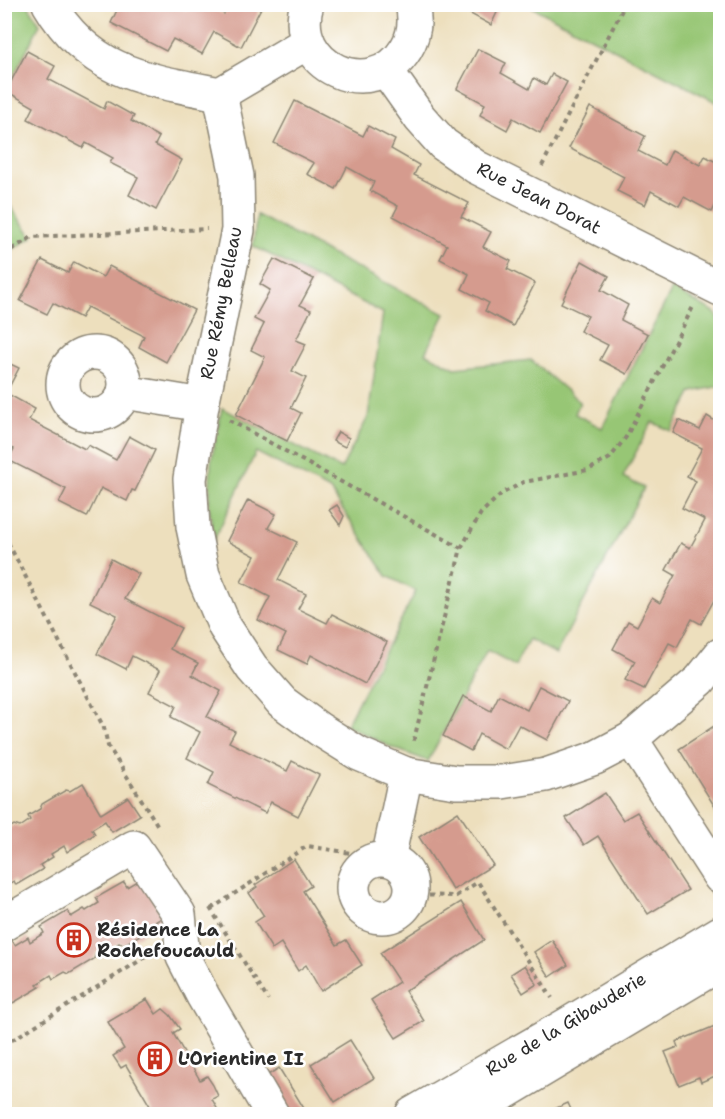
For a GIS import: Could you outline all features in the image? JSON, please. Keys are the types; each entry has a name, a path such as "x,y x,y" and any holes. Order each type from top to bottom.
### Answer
{"street":[{"path":"49,4 56,17 76,41 98,58 120,70 220,94 308,42"},
{"path":"307,4 305,25 308,42 314,52 331,68 352,76 376,74 401,58 410,43 415,25 412,4"},
{"name":"Rue Jean Dorat","path":"386,69 420,118 443,144 476,167 713,286"},
{"name":"Rue Rémy Belleau","path":"220,94 237,176 238,230 202,405 190,478 193,527 203,575 225,627 252,668 282,702 359,754 406,774 456,782 502,782 546,775 595,758 631,739 700,680 720,655"},
{"name":"Rue Rémy Belleau","path":"124,392 202,405"},
{"path":"631,739 720,877"},
{"path":"379,860 406,774"},
{"path":"4,924 134,847 179,914 183,957 203,996 272,1114"},
{"path":"379,860 397,862 405,868 410,877 411,896 400,912 381,918 372,916 363,911 353,894 356,874 362,866 379,860"},
{"name":"Rue de la Gibauderie","path":"412,1114 720,933"},
{"name":"Rue de la Gibauderie","path":"469,1114 720,964"}],"path":[{"path":"528,193 625,4"},
{"path":"4,254 32,237 195,229 238,230"},
{"path":"406,774 461,548 481,513 501,494 524,482 588,470 610,458 626,437 713,286"},
{"path":"202,405 461,548"},
{"path":"4,535 104,728 108,746 162,832"},
{"path":"211,909 307,846 379,860"},
{"path":"411,896 456,896 478,882 568,1024"},
{"path":"205,899 268,1000"},
{"path":"4,1045 181,934"}],"green space":[{"path":"5,4 28,5 40,24 5,93"},
{"path":"528,5 717,5 720,10 720,104"},
{"path":"4,197 32,237 5,254 4,254"},
{"path":"257,215 445,314 425,353 455,368 531,360 580,402 575,414 602,428 672,289 713,311 720,319 720,386 692,392 671,431 652,422 623,477 644,488 556,654 529,639 515,666 487,651 428,761 393,748 346,725 416,591 387,576 330,490 256,452 214,540 209,507 211,462 222,408 341,469 368,417 383,313 253,246"}],"building":[{"path":"106,4 176,4 187,11 190,4 206,4 224,14 228,4 259,4 262,6 241,47 214,32 202,54 173,39 166,51 111,23 117,10"},
{"path":"466,4 501,4 491,25 463,10"},
{"path":"478,49 506,63 501,73 529,89 534,78 546,85 552,74 567,82 540,133 513,118 507,130 480,115 485,104 457,89"},
{"path":"27,51 55,66 48,79 104,109 107,101 134,116 131,121 159,137 155,145 182,160 156,210 129,195 138,177 110,163 113,158 86,143 83,148 28,119 34,107 6,91"},
{"path":"295,101 363,136 368,126 395,140 391,149 419,165 414,175 469,203 461,217 491,232 483,247 511,261 507,269 535,283 513,326 485,311 489,303 462,289 469,274 440,259 447,245 393,216 398,206 370,191 374,182 347,167 336,189 307,174 314,163 274,143"},
{"path":"590,107 645,136 638,151 665,165 672,150 700,165 705,156 720,164 720,203 717,202 712,212 684,197 679,206 651,191 645,205 617,191 624,177 569,148"},
{"path":"274,259 314,279 300,305 311,310 296,340 306,344 292,371 306,378 291,408 301,413 287,441 236,415 265,357 251,350 264,324 254,319 270,290 260,284"},
{"path":"42,260 68,273 74,262 103,277 109,266 194,310 166,362 139,347 144,336 87,307 81,318 53,303 47,314 20,301"},
{"path":"582,261 609,276 601,290 628,305 621,320 648,334 627,374 600,360 608,345 580,331 588,316 561,303"},
{"path":"4,361 19,368 6,393 35,409 29,420 85,449 88,445 116,460 129,436 155,450 135,491 132,490 127,501 101,488 87,517 59,503 66,489 8,460 14,449 4,445"},
{"path":"707,416 720,424 720,589 701,624 692,619 677,647 669,643 644,689 625,680 635,661 613,649 628,621 637,626 652,598 660,603 675,575 666,570 681,543 690,548 705,520 682,508 696,481 687,476 702,448 673,433 679,420 700,430"},
{"path":"338,432 349,438 345,447 333,441"},
{"path":"248,500 276,514 268,528 297,542 278,580 306,594 298,609 327,623 332,614 387,642 365,684 311,655 307,664 278,650 286,634 258,620 270,597 241,582 255,556 227,541"},
{"path":"337,505 344,516 340,525 329,510"},
{"path":"111,559 139,574 125,599 181,628 170,649 198,663 192,675 221,691 207,717 235,731 229,742 287,771 292,761 319,775 298,816 271,802 265,813 208,785 214,772 187,758 200,732 171,717 176,706 149,692 160,670 132,656 126,669 97,654 117,615 90,602"},
{"path":"539,686 568,701 547,740 519,725 506,749 479,734 471,751 443,736 463,696 491,711 499,695 527,710"},
{"path":"717,724 720,729 720,815 679,749"},
{"path":"83,783 101,814 128,797 140,815 112,832 105,821 92,829 95,834 67,852 64,846 51,854 53,857 40,865 43,869 16,885 14,881 4,886 4,831 14,825 20,827 30,820 28,816 40,809 42,804"},
{"path":"605,793 623,820 637,812 688,890 648,914 598,836 584,845 566,818"},
{"path":"458,812 493,865 453,890 419,837"},
{"path":"294,859 311,886 303,891 337,945 346,940 362,965 321,991 306,965 298,971 281,943 272,949 255,922 264,916 249,893 257,887 255,885"},
{"name":"Résidence La Rochefoucauld","path":"140,879 163,917 152,924 150,929 125,944 119,943 108,950 106,946 96,953 94,959 69,974 65,972 53,979 51,975 37,984 40,987 13,1003 11,1000 4,1004 4,928 15,945 28,937 30,942 44,933 41,927 68,911 71,917 84,909 86,911 99,903 96,898 124,882 127,887"},
{"path":"461,902 484,940 405,991 424,1021 396,1038 371,1000 399,982 380,953"},
{"path":"552,940 568,965 550,977 534,952"},
{"path":"525,965 537,984 523,993 511,974"},
{"name":"L'Orientine II","path":"147,999 156,1014 163,1009 180,1029 173,1033 200,1080 207,1076 213,1085 218,1096 212,1099 220,1114 148,1114 153,1111 126,1065 121,1068 113,1056 124,1049 108,1022"},
{"path":"715,1026 717,1032 720,1030 720,1074 701,1082 699,1077 679,1085 665,1052 678,1047 676,1042"},
{"path":"350,1040 374,1078 335,1102 311,1064"},
{"path":"279,1068 305,1110 297,1114 286,1114 263,1078"},
{"path":"568,1103 573,1114 543,1114"}],"place":[{"name":"Résidence La Rochefoucauld","path":"74,940"},
{"name":"L'Orientine II","path":"155,1059"}]}
